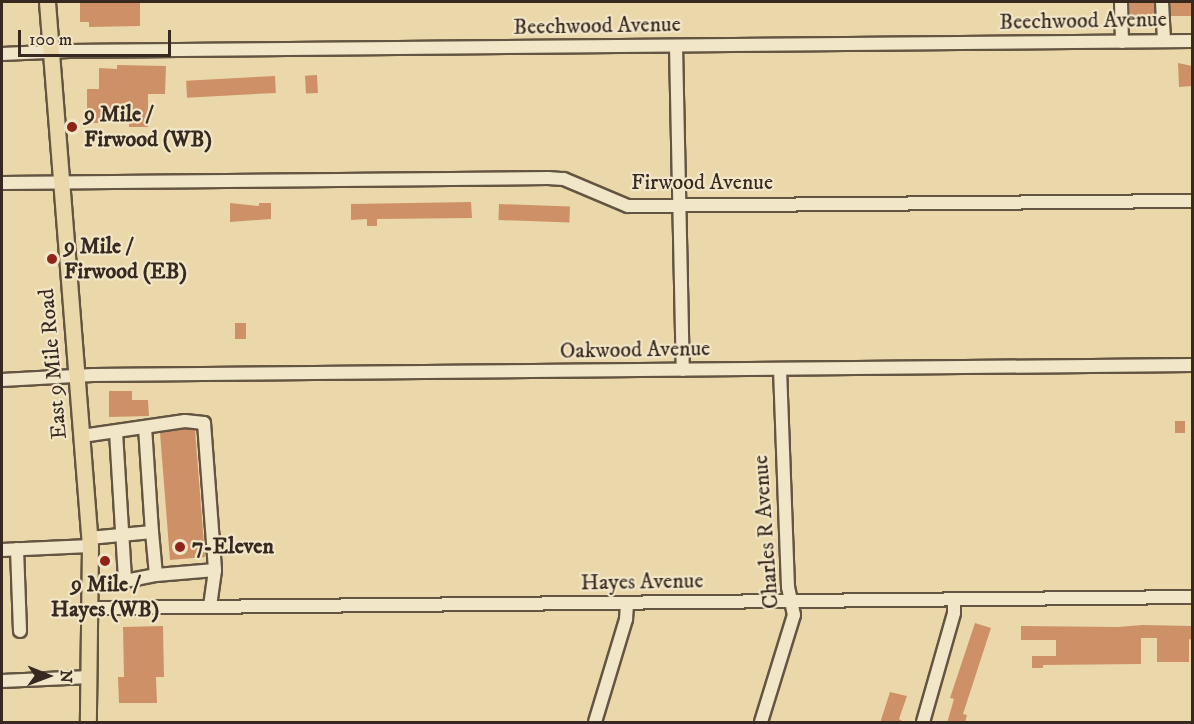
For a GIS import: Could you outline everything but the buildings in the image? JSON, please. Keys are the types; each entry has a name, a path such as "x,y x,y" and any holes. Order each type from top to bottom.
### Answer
{"main road":[{"name":"East 9 Mile Road","path":"47,2 89,542 91,608 88,723"}],"street":[{"path":"1121,2 1122,42"},
{"path":"1162,2 1164,41"},
{"name":"Beechwood Avenue","path":"2,54 1192,41"},
{"path":"676,46 682,370"},
{"name":"Firwood Avenue","path":"2,183 548,178 564,179 620,204 1192,201"},
{"name":"Oakwood Avenue","path":"2,380 77,377 1192,365"},
{"name":"Charles R Avenue","path":"761,723 794,615 788,587 784,517 780,370"},
{"path":"82,436 185,421 204,423 215,570 210,606"},
{"path":"145,428 156,575"},
{"path":"116,432 125,580 215,570"},
{"path":"2,550 89,542 152,532"},
{"path":"17,549 20,631"},
{"name":"Hayes Avenue","path":"91,608 1192,597"},
{"path":"923,723 954,613 954,600"},
{"path":"595,723 626,619 627,603"},
{"path":"2,681 90,677"}],"place":[{"name":"9 Mile / Firwood (WB)","path":"72,127"},
{"name":"9 Mile / Firwood (EB)","path":"52,259"},
{"name":"7-Eleven","path":"180,547"},
{"name":"9 Mile / Hayes (WB)","path":"105,561"}]}
